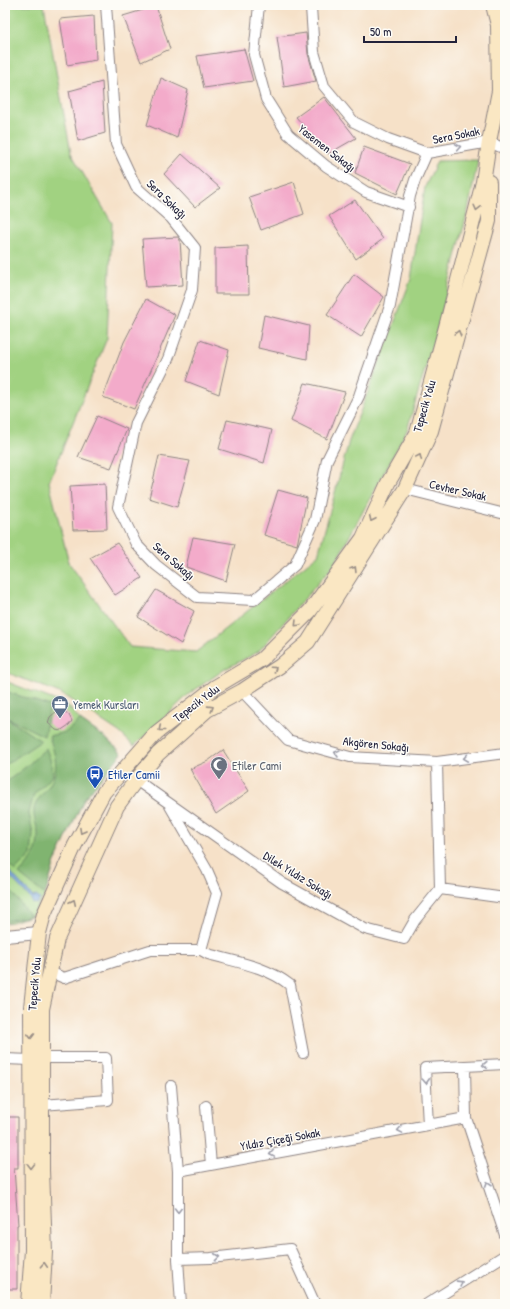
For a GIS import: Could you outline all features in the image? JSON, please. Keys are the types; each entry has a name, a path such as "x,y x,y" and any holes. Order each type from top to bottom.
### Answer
{"main road":[{"name":"Tepecik Yolu","path":"42,1304 45,1252 42,1105 31,1008 39,933 44,914 78,838 104,792 156,733 215,687 262,659 310,611 363,538 388,483 417,433 483,182 499,91 498,25 493,5"},
{"name":"Tepecik Yolu","path":"28,1304 32,1250 37,1059 42,1009 57,939 117,806 136,780 158,754 207,710 242,691 280,666 308,642 405,489 431,431 489,221 489,142"},
{"path":"388,483 405,489"},
{"path":"231,677 242,691"},
{"path":"123,770 136,780"},
{"path":"44,914 60,917 65,920"},
{"path":"39,933 44,936 57,939"}],"street":[{"name":"Sera Sokağı","path":"106,5 116,144 136,187 171,218 195,248 192,290 168,359 136,423 118,507 136,544 156,565 197,597 254,600 295,565 315,520 327,460 359,396 390,306 415,180 427,153"},
{"name":"Yasemen Sokağı","path":"259,5 254,55 266,99 288,134 326,166 366,192 409,207"},
{"path":"312,5 314,52 324,86 354,122 388,139 427,153"},
{"path":"489,142 505,149"},
{"name":"Sera Sokak","path":"427,153 489,142"},
{"name":"Cevher Sokak","path":"405,489 505,514"},
{"name":"Akgören Sokağı","path":"242,691 288,740 350,757 438,762 505,753"},
{"path":"438,762 440,889 505,898"},
{"name":"Dilek Yıldız Sokağı","path":"136,780 282,883 364,929 404,939 415,920 440,889"},
{"path":"168,803 207,870 218,893 201,950"},
{"path":"5,936 39,933"},
{"path":"50,972 64,978 150,950 201,950 208,954 265,970 279,976 290,985 303,1054"},
{"path":"5,1059 106,1058 108,1100 42,1105"},
{"path":"428,1125 425,1068 505,1064"},
{"path":"465,1066 466,1118 505,1235"},
{"path":"171,1086 178,1171 178,1259 181,1304"},
{"path":"206,1106 211,1165"},
{"name":"Yıldız Çiçeği Sokak","path":"178,1171 466,1118"},
{"path":"178,1259 211,1258 290,1249 315,1304"},
{"path":"427,1304 439,1301 505,1255"}],"green space":[{"path":"5,5 44,5 71,153 112,223 107,338 49,482 69,563 130,647 196,652 318,555 349,441 411,279 425,187 437,161 478,160 468,210 440,319 407,430 334,565 258,652 225,669 189,694 134,746 119,732 60,693 5,672"},
{"path":"5,681 67,705 80,720 104,737 122,753 84,799 55,862 44,897 31,916 5,923"},
{"path":"5,691 50,706 44,736 5,717"},
{"path":"5,717 41,741 5,765"},
{"path":"80,720 104,737 122,753 84,799 55,862 45,895 19,874 31,860 36,851 38,833 34,809 38,799 50,784 55,771 56,765 54,751 49,736 66,732"},
{"path":"46,748 51,762 53,775 34,794 29,813 33,834 31,855 15,871 5,861 5,783 28,765"},
{"path":"5,883 30,916 31,916 5,921"}],"water":[{"path":"5,866 33,897 36,896 40,899 37,904 32,903 31,899 5,871"}],"building":[{"path":"156,6 170,49 141,62 123,16"},
{"path":"94,16 96,60 67,65 60,19"},
{"path":"306,33 308,54 316,81 284,87 277,37"},
{"path":"244,49 253,81 204,88 197,56"},
{"path":"161,78 188,90 177,138 147,125"},
{"path":"102,82 105,133 78,141 69,91"},
{"path":"324,97 356,138 328,154 296,117"},
{"path":"364,147 410,164 397,194 355,173"},
{"path":"182,154 220,188 195,207 164,174"},
{"path":"294,182 304,214 261,230 249,197"},
{"path":"355,200 383,239 356,259 329,216"},
{"path":"178,237 180,240 183,285 146,287 142,239"},
{"path":"248,246 249,294 215,294 215,248"},
{"path":"354,274 384,297 361,337 327,315"},
{"path":"146,299 175,315 134,409 103,397 124,342"},
{"path":"264,315 309,326 307,359 258,348"},
{"path":"200,340 229,350 219,394 186,381"},
{"path":"305,383 345,392 327,439 291,421"},
{"path":"97,416 127,429 111,468 78,457"},
{"path":"227,420 272,430 264,463 219,449"},
{"path":"159,456 190,461 177,507 149,498"},
{"path":"105,484 107,529 73,530 70,486"},
{"path":"278,490 307,498 297,545 264,535"},
{"path":"193,537 235,544 226,581 186,567"},
{"path":"117,543 142,578 115,595 90,558"},
{"path":"156,590 194,611 181,644 138,617"},
{"name":"Yemek Kursları","path":"58,710 63,710 69,715 72,721 60,731 56,730 48,723 50,717"},
{"name":"Etiler Cami","path":"223,750 249,791 216,814 190,769 208,761"},
{"path":"5,1117 18,1117 18,1168 14,1168 18,1225 17,1289 5,1289"}],"place":[{"name":"Yemek Kursları","path":"60,719"},
{"name":"Etiler Cami","path":"219,780"},
{"name":"Etiler Camii","path":"95,789"}]}
